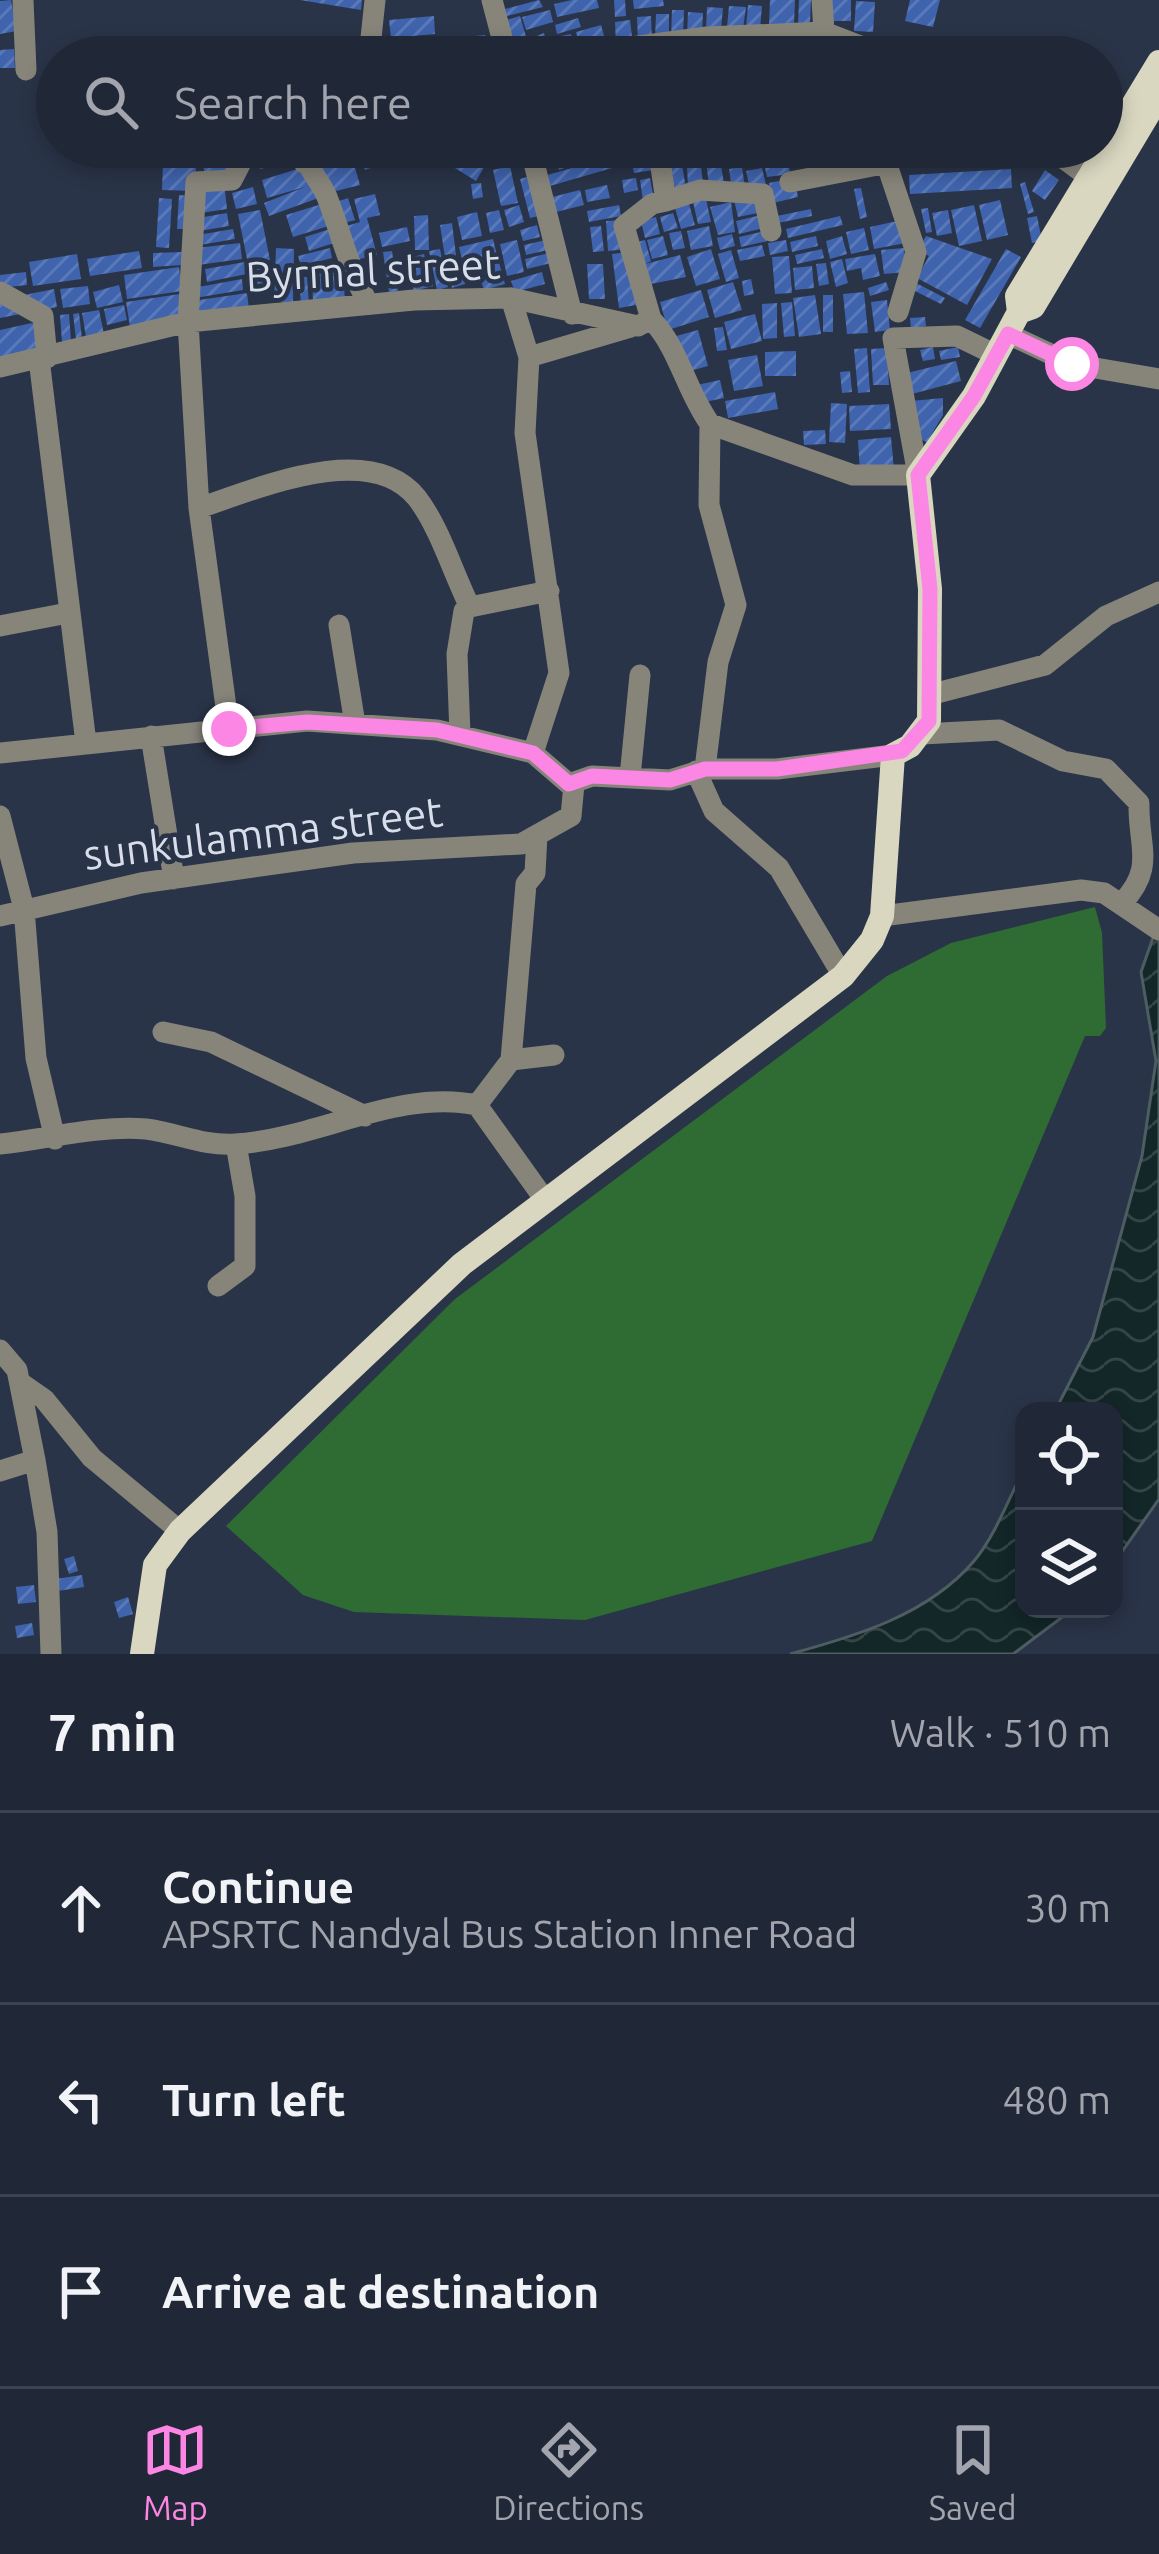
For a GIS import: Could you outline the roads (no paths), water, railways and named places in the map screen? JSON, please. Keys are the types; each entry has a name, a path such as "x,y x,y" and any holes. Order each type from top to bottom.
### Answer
{"main road":[{"path":"1123,129 1159,62"},
{"path":"1123,144 1159,96"},
{"path":"142,1654 155,1565 180,1531 461,1264 843,976 872,940 882,916 893,754 922,734 929,721 930,589 918,475 1008,334 1033,308 1102,168"},
{"path":"1095,181 1105,168"}],"street":[{"path":"23,0 26,70"},
{"path":"371,36 375,1 384,0"},
{"path":"492,0 501,36"},
{"path":"822,0 824,32"},
{"path":"730,36 824,32 834,36"},
{"path":"229,729 200,508 188,322 196,182 232,180 238,168"},
{"path":"310,168 326,194 343,256 368,304"},
{"path":"535,168 572,314"},
{"path":"661,168 666,201"},
{"path":"790,182 839,168"},
{"path":"888,168 916,252 898,312"},
{"path":"1077,168 1095,181"},
{"path":"771,231 763,194 700,190 652,204 624,226 644,323 669,338 689,396 710,424 853,475 918,475 893,338 1008,334 1072,364 1159,379"},
{"path":"0,292 43,316 68,613 86,743"},
{"path":"511,298 529,357 525,433 560,673 533,753"},
{"name":"Byrmal street","path":"0,367 188,322 368,304 511,298 572,314 644,323"},
{"path":"529,357 644,323"},
{"path":"710,424 710,505 736,605 718,662 700,770 714,811 779,868 843,976"},
{"path":"200,508 320,468 398,480 418,500 470,607"},
{"path":"460,735 457,654 464,611 549,591"},
{"path":"929,695 1045,665 1106,616 1159,592"},
{"path":"0,626 68,613"},
{"path":"339,625 355,724"},
{"path":"630,777 640,675"},
{"path":"0,753 307,722 355,724 460,735 533,753 574,784"},
{"path":"922,734 999,730 1064,760 1106,769 1139,803 1138,837 1146,861 1139,885 1122,903"},
{"path":"151,736 174,878"},
{"path":"574,784 592,776 670,780 700,770 777,769 893,754"},
{"path":"477,1105 511,1060 526,884 535,873 537,836 571,816 574,784"},
{"path":"0,816 24,909 36,1058 55,1139"},
{"name":"sunkulamma street","path":"0,916 174,878 353,853 521,844 537,836"},
{"path":"882,916 1081,890 1122,903 1153,925"},
{"path":"163,1032 211,1042 365,1116"},
{"path":"511,1060 554,1055"},
{"path":"0,1144 103,1129 144,1129 198,1144 236,1144 298,1136 365,1116 451,1099 477,1105 545,1200"},
{"path":"218,1286 245,1266 245,1196 236,1144"},
{"path":"0,1350 21,1383 35,1460 47,1532 51,1654"},
{"path":"21,1383 44,1399 92,1458 180,1531"},
{"path":"0,1471 35,1460"}],"water":[{"path":"1159,921 1159,1499 1123,1550 1123,1402 1060,1402 1093,1337 1142,1156 1156,1061 1141,972"},
{"path":"1015,1487 1015,1618 1061,1618 1013,1654 790,1654 913,1609 956,1580 989,1540"}]}
